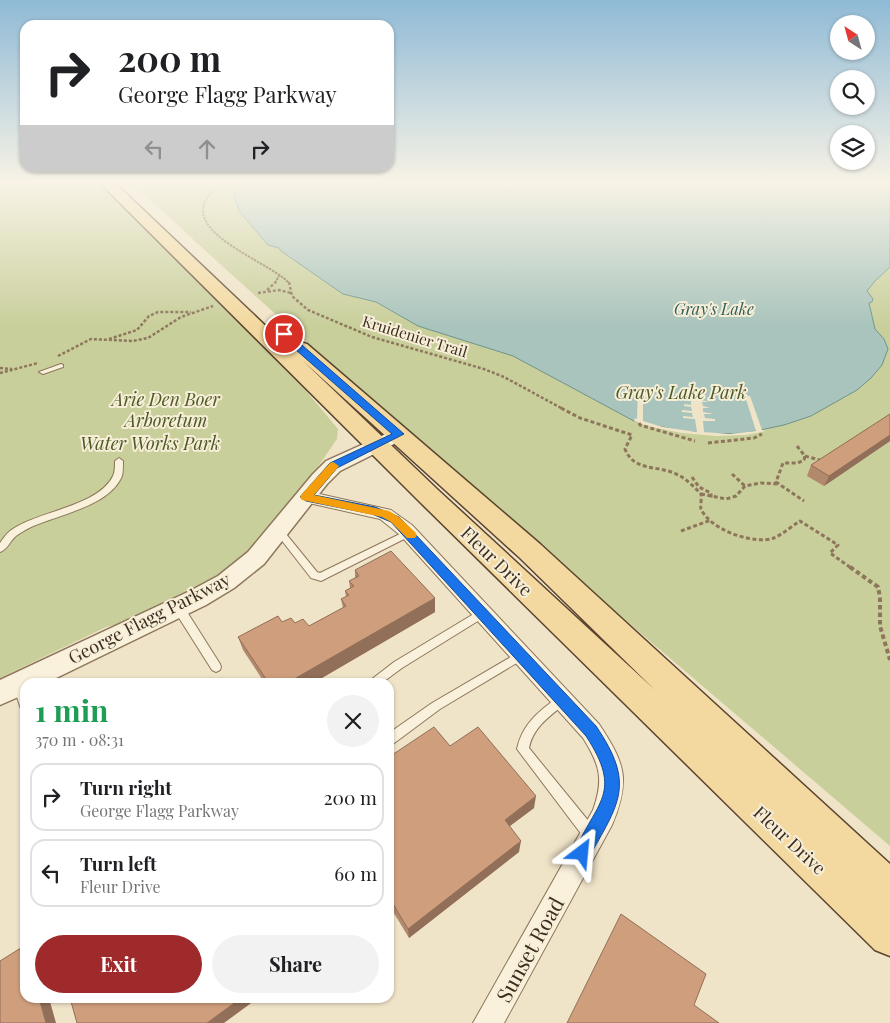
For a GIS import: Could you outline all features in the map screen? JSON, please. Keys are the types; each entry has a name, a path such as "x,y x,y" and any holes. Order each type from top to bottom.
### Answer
{"main road":[{"name":"Fleur Drive","path":"159,231 388,440 879,903"},
{"name":"Fleur Drive","path":"175,231 284,334 388,440"}],"street":[{"name":"George Flagg Parkway","path":"32,678 226,582 256,558 333,466 388,440"},
{"name":"Sunset Road","path":"306,497 385,514 395,520 591,731 605,752 612,772 612,792 603,816 488,1023"}],"lane":[{"path":"43,372 61,366"},
{"path":"0,549 15,532 42,519 94,500 116,478 120,470 119,461"},
{"path":"279,531 311,571 321,577 409,533"},
{"path":"178,607 216,668"},
{"path":"381,678 398,665 482,613"},
{"path":"394,736 436,706 521,655"},
{"path":"9,689 20,701"},
{"path":"562,700 530,727 524,737 523,749 592,836"}],"path":[{"name":"Kruidenier Trail","path":"214,231 218,236 291,285 291,293 295,300 308,310 372,337 490,372 580,418 604,428 632,434 625,449 634,462 641,466 669,471 687,481 701,494"},
{"path":"258,293 267,290 275,284 278,276"},
{"path":"267,290 291,293"},
{"path":"56,357 68,353 73,346 83,341 96,338 121,342 143,340 156,335 176,319 213,306"},
{"path":"108,339 137,330 149,316 158,312 195,312"},
{"path":"0,373 41,362"},
{"path":"0,368 25,367"},
{"path":"639,423 657,431 695,441"},
{"path":"708,443 754,438 762,434"},
{"path":"797,446 806,456 826,463"},
{"path":"777,484 781,465 802,462 806,456"},
{"path":"732,474 745,486"},
{"path":"692,477 699,487 711,493 711,498"},
{"path":"701,494 711,498 734,498 740,494 745,486 761,483 777,484 804,501"},
{"path":"701,494 701,509 710,520 734,535 765,540 773,538 800,521 838,545 830,553 878,587 882,596 879,610 880,627 890,660"},
{"path":"681,531 710,520"}],"green space":[{"name":"Water Works Park","path":"0,231 149,231 282,362 338,429 337,439 276,528 212,583 128,622 106,627 0,678"},
{"name":"Gray's Lake Park","path":"184,231 890,231 890,846 413,436"}],"water":[{"name":"Gray's Lake","path":"256,231 890,231 890,267 867,291 873,299 869,303 875,329 884,339 888,349 882,365 871,378 857,390 811,416 784,425 746,433 717,434 682,431 634,421 513,356 418,326 376,302 343,294 279,248 268,245"}],"pier":[{"path":"638,387 643,388 643,421 663,427 697,432 695,419 683,418 683,416 693,417 692,413 682,412 682,410 692,411 691,407 684,406 684,404 691,405 691,401 683,399 701,398 701,400 709,402 702,402 703,406 710,408 703,408 703,412 714,414 704,414 705,418 715,419 715,421 703,421 704,432 729,434 756,431 745,396 750,396 762,430 766,431 746,435 716,436 682,433 651,427 634,421 635,418 637,419"}],"building":[{"path":"890,414 890,435 829,476 811,465"},
{"path":"391,551 435,598 296,678 265,678 238,637 278,616 282,622 291,618 295,623 303,619 309,626 346,606 341,599 349,595 345,591 354,586 349,581 359,576 355,570"},
{"path":"434,727 450,746 478,727 536,796 505,820 521,841 408,929 394,905 394,754"},
{"path":"621,914 706,974 694,1005 719,1023 567,1023"},
{"path":"20,948 20,1003 40,1003 46,1023 0,1023 0,961"},
{"path":"71,1003 234,1003 207,1023 77,1023"}],"slow traffic":[{"path":"333,466 306,497 385,514 395,520 411,535"}],"route":[{"path":"284,334 399,434 350,456 333,466 306,497 375,511 395,520 591,731 605,752 612,772 612,792 603,816 582,853"}],"park label":[{"name":"Arie Den Boer Arboretum","path":"166,409"}]}
